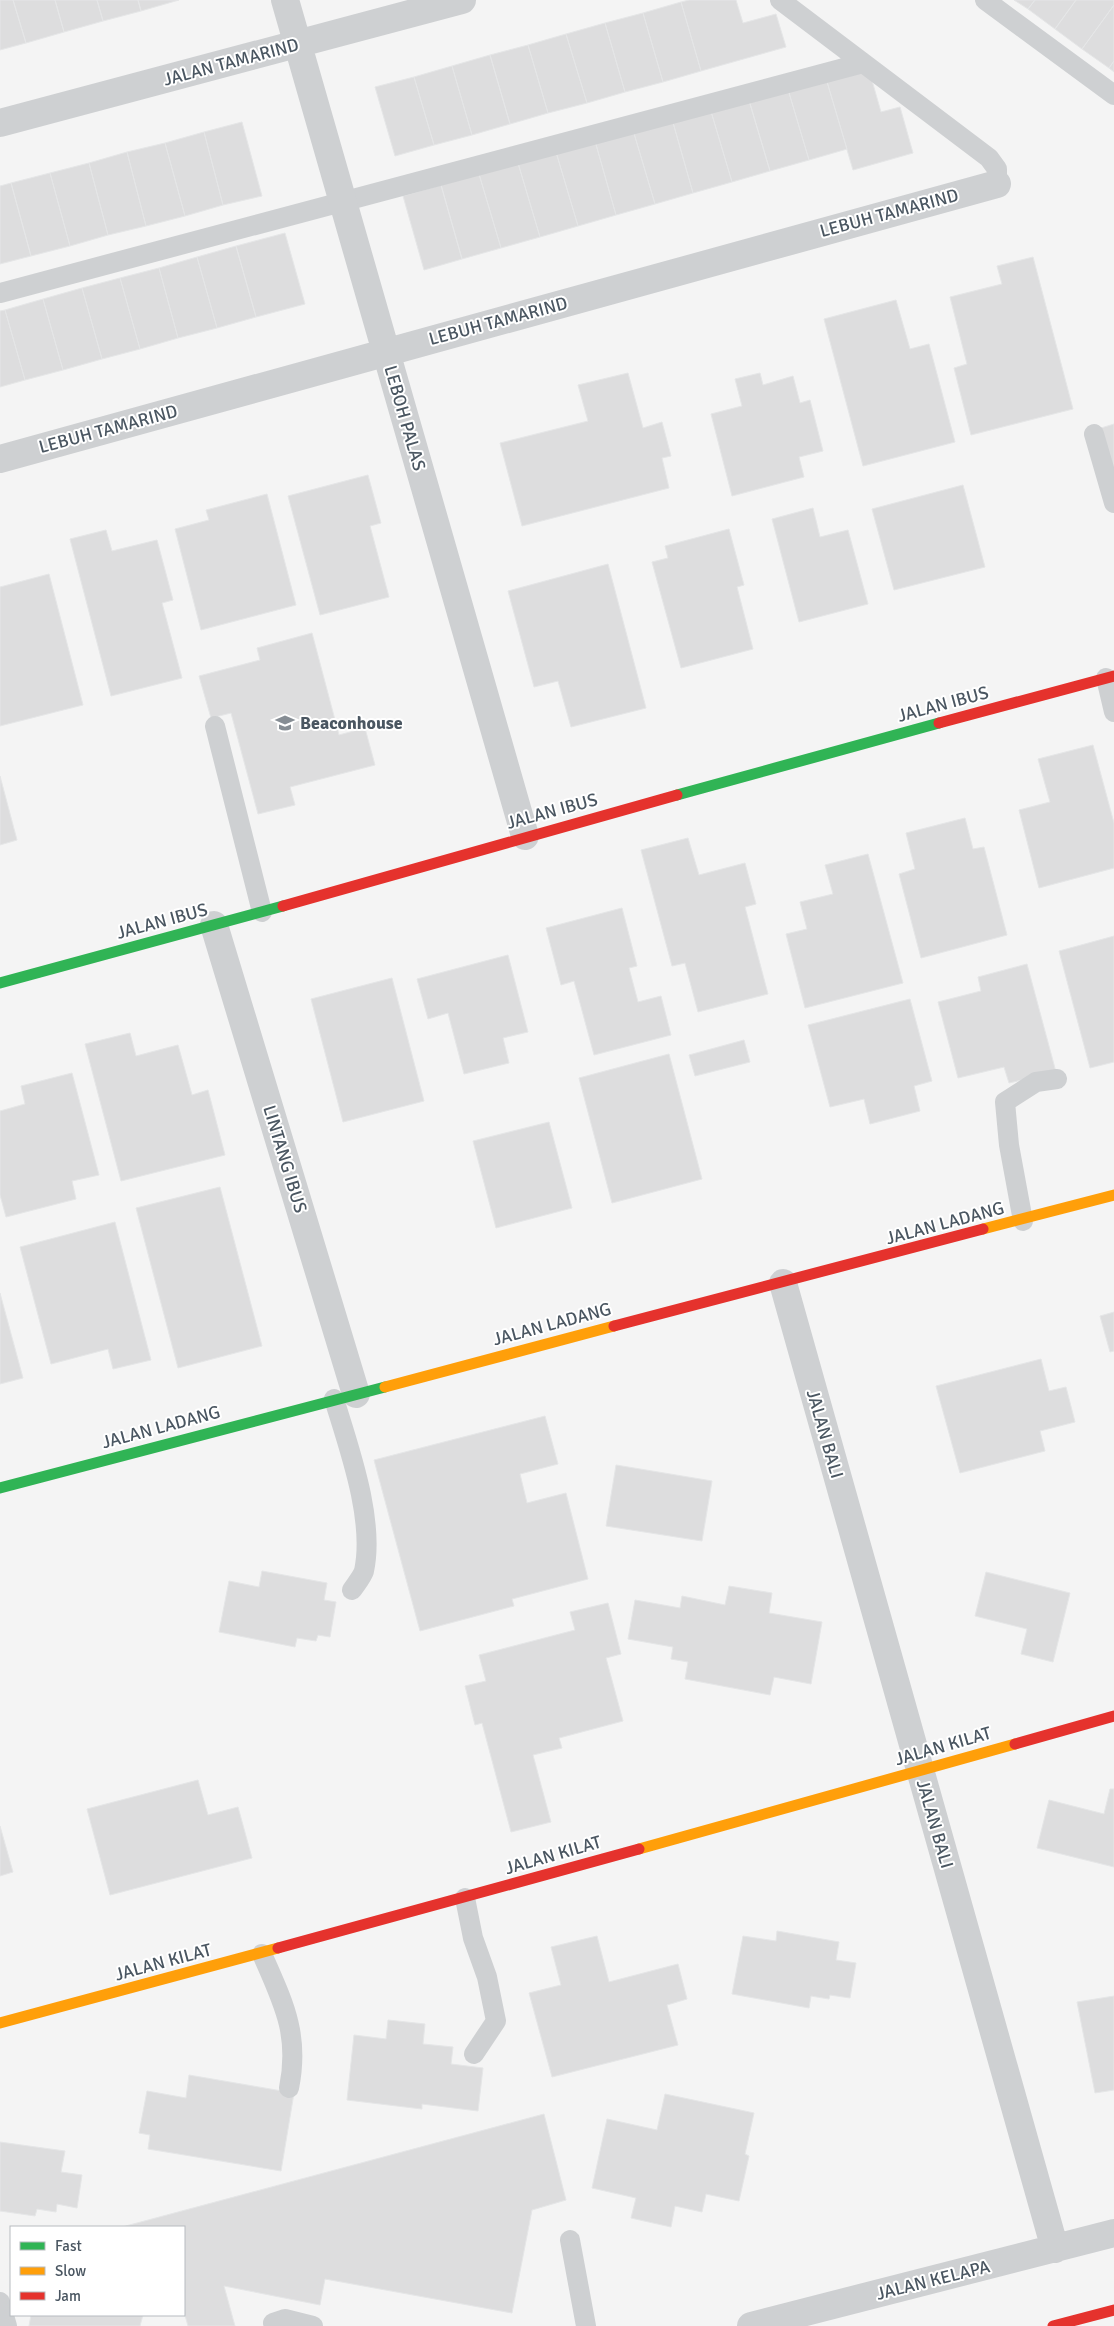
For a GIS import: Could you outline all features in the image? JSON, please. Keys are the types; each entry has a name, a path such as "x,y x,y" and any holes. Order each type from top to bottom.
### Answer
{"main road":[{"name":"JALAN IBUS","path":"0,983 262,912 525,836 1110,677"},
{"name":"JALAN LADANG","path":"0,1488 345,1396 1023,1221 1114,1195"},
{"name":"JALAN KILAT","path":"0,2023 262,1954 1114,1716"},
{"path":"1053,2326 1114,2310"}],"street":[{"name":"LEBOH PALAS","path":"285,0 525,836"},
{"name":"JALAN TAMARIND","path":"0,123 462,0"},
{"name":"LEBUH TAMARIND","path":"0,458 997,184"},
{"name":"LINTANG IBUS","path":"214,925 345,1396"},
{"name":"JALAN BALI","path":"783,1283 1055,2249"},
{"name":"JALAN KELAPA","path":"751,2326 1114,2233"}],"lane":[{"path":"780,0 990,158 996,169 997,184"},
{"path":"985,0 1114,95"},
{"path":"0,293 863,62"},
{"path":"1094,434 1114,503"},
{"path":"1110,677 1114,712"},
{"path":"215,726 262,912"},
{"path":"1023,1221 1009,1145 1005,1102 1036,1082 1057,1079"},
{"path":"345,1396 366,1539 364,1573 352,1590"},
{"path":"465,1898 473,1938 488,1976 496,2021 474,2054"},
{"path":"262,1954 286,2010 294,2049 289,2088"},
{"path":"570,2240 585,2326"},
{"path":"0,2302 7,2326"},
{"path":"272,2322 284,2319 314,2326"}],"building":[{"path":"0,0 13,0 26,43 0,50"},
{"path":"13,0 55,0 64,32 26,43"},
{"path":"55,0 97,0 103,21 64,32"},
{"path":"97,0 138,0 141,11 103,21"},
{"path":"138,0 179,0 141,11"},
{"path":"689,0 736,0 743,23 776,14 786,47 701,71 681,2"},
{"path":"1014,0 1035,0 1028,9"},
{"path":"1035,0 1076,0 1055,29 1028,9"},
{"path":"1076,0 1114,0 1114,5 1082,49 1055,29"},
{"path":"681,2 701,71 663,82 643,13"},
{"path":"1114,5 1114,61 1109,68 1082,49"},
{"path":"643,13 663,82 625,92 605,23"},
{"path":"605,23 625,92 587,103 566,34"},
{"path":"566,34 587,103 548,113 528,45"},
{"path":"528,45 548,113 510,124 490,55"},
{"path":"490,55 510,124 472,135 452,66"},
{"path":"1114,61 1114,72 1109,68"},
{"path":"867,63 881,112 900,107 913,153 853,170 825,75"},
{"path":"452,66 472,135 434,145 414,77"},
{"path":"825,75 847,149 809,160 787,86"},
{"path":"414,77 434,145 395,156 375,87"},
{"path":"787,86 809,160 770,171 748,97"},
{"path":"748,97 770,171 732,182 710,108"},
{"path":"710,108 732,182 693,193 672,119"},
{"path":"672,119 693,193 655,204 633,130"},
{"path":"242,122 262,196 223,205 204,132"},
{"path":"633,130 655,204 616,215 595,141"},
{"path":"204,132 223,205 185,216 165,143"},
{"path":"595,141 616,215 578,226 556,152"},
{"path":"165,143 185,216 146,226 127,152"},
{"path":"127,152 146,226 108,235 89,163"},
{"path":"556,152 578,226 540,237 518,163"},
{"path":"89,163 108,235 70,246 50,173"},
{"path":"518,163 540,237 501,248 479,174"},
{"path":"50,173 70,246 31,256 11,183"},
{"path":"479,174 501,248 462,259 441,185"},
{"path":"11,183 31,256 0,264 0,186"},
{"path":"441,185 462,259 424,270 403,196"},
{"path":"285,233 305,304 256,317 236,246"},
{"path":"236,246 256,317 217,328 197,257"},
{"path":"197,257 217,328 178,338 159,268"},
{"path":"1033,257 1073,409 971,435 954,368 967,364 950,297 1002,284 997,266"},
{"path":"159,268 178,338 140,349 120,278"},
{"path":"120,278 140,349 102,359 82,288"},
{"path":"82,288 102,359 63,370 43,299"},
{"path":"43,299 63,370 25,380 5,310"},
{"path":"896,300 910,349 929,344 955,442 863,466 824,319"},
{"path":"5,310 25,380 0,387 0,311"},
{"path":"628,373 643,428 662,422 671,456 662,458 669,488 522,526 500,443 588,421 578,385"},
{"path":"760,373 763,385 793,376 800,403 810,400 823,451 799,457 804,477 732,496 711,414 742,406 735,379"},
{"path":"1114,424 1114,478 1101,428"},
{"path":"368,475 381,523 370,526 389,597 320,615 288,496"},
{"path":"963,485 985,567 894,590 872,509"},
{"path":"267,494 296,605 201,630 175,529 209,520 206,510"},
{"path":"813,508 820,537 848,530 868,604 799,622 772,519"},
{"path":"729,529 744,585 737,587 753,649 681,668 652,562 668,558 665,546"},
{"path":"106,530 112,551 157,540 173,600 162,603 182,678 111,696 70,539"},
{"path":"608,564 646,708 571,727 558,681 534,687 508,591"},
{"path":"49,574 83,705 0,726 0,587"},
{"name":"Beaconhouse","path":"312,633 339,735 365,728 375,765 290,787 295,805 258,814 231,713 211,718 199,676 260,660 257,648"},
{"path":"1093,745 1114,823 1114,868 1039,888 1019,810 1050,802 1038,759"},
{"path":"0,776 17,840 0,845"},
{"path":"965,818 973,849 984,847 1007,935 921,958 899,874 915,869 906,833"},
{"path":"688,838 699,875 745,863 756,904 745,907 768,994 698,1012 685,963 672,966 641,850"},
{"path":"868,854 903,983 805,1008 786,934 807,929 800,902 833,894 825,865"},
{"path":"622,908 637,966 629,968 638,1002 661,996 671,1035 594,1055 574,981 561,985 546,928"},
{"path":"1114,936 1114,1062 1090,1068 1059,951"},
{"path":"508,955 528,1032 503,1038 509,1063 464,1074 448,1013 428,1019 417,979"},
{"path":"1027,964 1056,1072 1009,1083 1004,1067 958,1078 938,1002 981,991 978,977"},
{"path":"392,978 424,1101 343,1122 311,999"},
{"path":"910,999 932,1081 914,1086 920,1111 870,1124 864,1099 830,1107 808,1025"},
{"path":"130,1033 136,1056 178,1045 192,1095 208,1090 225,1155 121,1181 85,1044"},
{"path":"744,1040 750,1062 695,1076 689,1055"},
{"path":"669,1054 702,1179 612,1203 579,1078"},
{"path":"72,1073 99,1175 72,1181 76,1199 6,1217 0,1195 0,1111 25,1104 21,1086"},
{"path":"549,1122 572,1208 496,1228 473,1141"},
{"path":"220,1187 262,1346 178,1368 136,1208"},
{"path":"115,1222 151,1360 113,1369 108,1349 51,1364 20,1247"},
{"path":"0,1293 23,1378 0,1384"},
{"path":"1114,1312 1114,1351 1110,1352 1100,1316"},
{"path":"1041,1359 1049,1391 1066,1387 1075,1422 1040,1431 1045,1451 960,1473 936,1386"},
{"path":"545,1416 558,1464 520,1474 527,1503 566,1493 588,1579 512,1599 514,1606 420,1631 374,1460"},
{"path":"616,1465 712,1481 702,1541 606,1526"},
{"path":"262,1571 327,1583 324,1600 336,1602 330,1637 318,1635 316,1641 297,1638 295,1647 219,1632 229,1581 259,1587"},
{"path":"986,1572 1070,1593 1053,1662 1021,1654 1027,1629 975,1616"},
{"path":"729,1586 772,1593 769,1613 822,1622 811,1684 774,1677 770,1695 685,1679 688,1662 671,1659 673,1647 628,1639 635,1600 680,1608 682,1596 725,1605"},
{"path":"608,1603 621,1654 606,1658 623,1721 559,1738 562,1748 533,1755 551,1822 511,1832 482,1723 475,1725 465,1686 486,1681 479,1655 575,1630 570,1612"},
{"path":"198,1780 208,1815 238,1807 252,1858 110,1895 87,1809"},
{"path":"1110,1789 1114,1789 1114,1867 1037,1848 1049,1800 1104,1814"},
{"path":"0,1826 13,1872 0,1876"},
{"path":"777,1931 839,1942 836,1960 856,1963 850,1998 830,1995 829,1999 811,1996 809,2008 732,1994 743,1936 776,1941"},
{"path":"597,1936 609,1982 678,1964 687,1999 667,2005 678,2045 552,2077 529,1993 561,1985 551,1947"},
{"path":"1114,1996 1114,2090 1095,2093 1077,2002"},
{"path":"388,2020 425,2024 423,2044 453,2047 451,2064 483,2068 478,2111 422,2104 422,2109 347,2100 354,2035 386,2039"},
{"path":"189,2075 294,2093 281,2171 148,2149 150,2135 139,2133 147,2091 186,2098"},
{"path":"665,2094 754,2113 745,2154 749,2156 739,2201 706,2194 702,2212 675,2206 671,2227 631,2218 636,2198 592,2188 607,2119 657,2130"},
{"path":"544,2114 566,2200 532,2210 512,2313 325,2279 320,2305 224,2286 235,2326 188,2326 185,2316 185,2226 126,2226"},
{"path":"0,2142 65,2151 61,2172 82,2175 77,2208 57,2204 56,2212 37,2209 35,2216 0,2211"},
{"path":"31,2316 143,2316 140,2326 29,2326"}],"traffic: fast":[{"path":"677,795 939,723"},
{"path":"0,983 283,906"},
{"path":"0,1488 385,1387"}],"traffic: slow":[{"path":"983,1229 1114,1195"},
{"path":"385,1387 614,1326"},
{"path":"639,1849 1015,1744"},
{"path":"0,2023 278,1948"}],"traffic: jam":[{"path":"939,723 1114,676"},
{"path":"283,906 677,795"},
{"path":"614,1326 983,1229"},
{"path":"1015,1744 1114,1716"},
{"path":"278,1948 639,1849"},
{"path":"1053,2326 1114,2310"}],"place":[{"name":"Beaconhouse","path":"285,723"}]}
